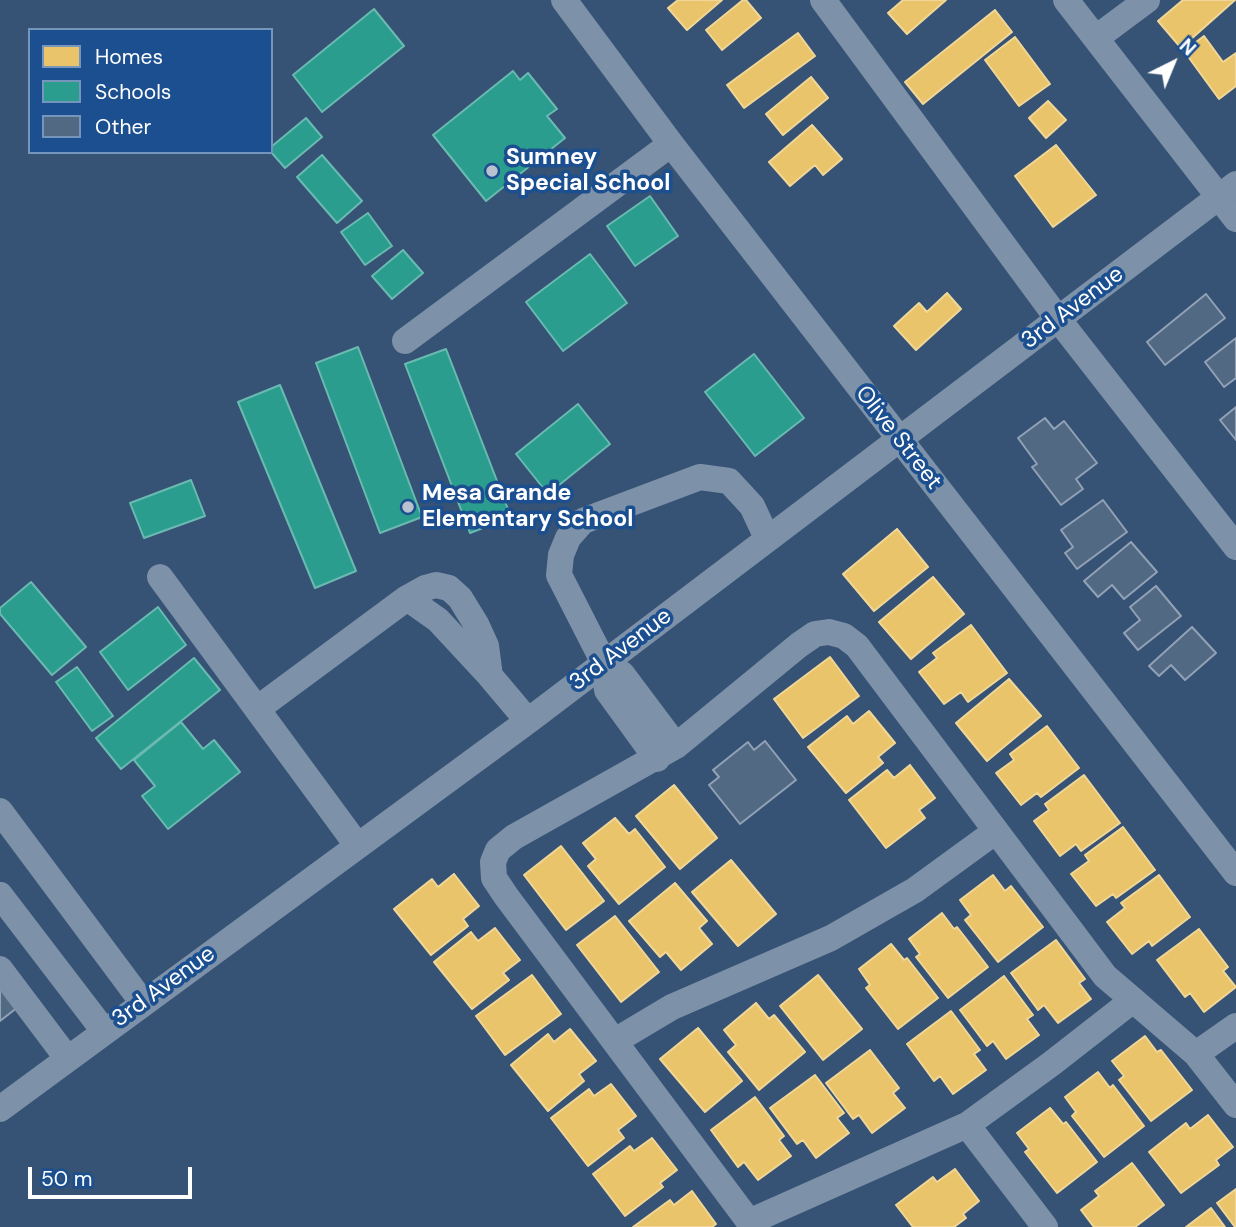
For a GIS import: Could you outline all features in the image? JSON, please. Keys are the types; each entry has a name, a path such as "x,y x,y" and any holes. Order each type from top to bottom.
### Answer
{"street":[{"name":"Olive Street","path":"564,0 671,144 1236,873"},
{"path":"823,0 1058,319 1236,547"},
{"path":"1066,0 1228,191 1236,219"},
{"path":"1096,38 1147,0"},
{"path":"405,341 671,144"},
{"name":"3rd Avenue","path":"0,1109 528,721 766,538 1228,191"},
{"path":"666,752 607,690 604,663 559,575 561,555 568,538 583,521 700,477 729,481 752,506 766,538"},
{"path":"160,577 356,845"},
{"path":"257,709 407,598 436,585 449,588 460,598 486,646 490,676 528,721"},
{"path":"1133,1000 967,1125 751,1224 506,896 494,878 493,862 498,849 514,837 666,752 816,634 829,632 844,636 857,646 1105,976 1133,1000 1196,1055 1236,1105"},
{"path":"0,811 143,1003"},
{"path":"615,1041 673,1007 831,938 915,890 996,831"},
{"path":"0,895 104,1031"},
{"path":"0,969 67,1058"},
{"path":"1196,1055 1236,1026"},
{"path":"967,1125 1045,1227"}],"building: Homes":[{"path":"678,0 722,0 687,30 668,8"},
{"path":"746,0 761,18 722,50 706,30"},
{"path":"903,0 946,0 907,34 888,13"},
{"path":"1183,0 1235,0 1181,48 1158,21"},
{"path":"995,10 1012,32 923,104 905,82"},
{"path":"798,33 815,56 744,108 727,85"},
{"path":"1204,36 1223,62 1236,53 1236,86 1219,99 1184,51"},
{"path":"1015,37 1050,84 1019,106 985,60"},
{"path":"811,77 828,98 783,135 766,114"},
{"path":"1048,101 1066,120 1046,138 1029,118"},
{"path":"812,125 842,159 823,175 815,165 790,186 769,162"},
{"path":"1056,145 1096,195 1053,227 1015,176"},
{"path":"947,293 961,309 916,350 894,326 919,303 927,312"},
{"path":"897,529 928,567 874,611 843,574"},
{"path":"933,577 964,614 911,659 879,622"},
{"path":"971,625 1007,673 968,702 961,692 944,704 919,672 937,658 933,653"},
{"path":"830,657 859,696 803,738 774,699"},
{"path":"1009,679 1041,716 987,761 956,723"},
{"path":"869,711 895,743 878,757 883,763 846,793 808,747 847,716 853,724"},
{"path":"1047,726 1079,768 1041,797 1037,793 1021,805 996,773 1014,760 1010,754"},
{"path":"910,765 935,798 919,810 925,818 886,848 849,800 887,770 894,778"},
{"path":"1084,775 1120,823 1081,851 1076,844 1060,856 1034,821 1049,810 1045,804"},
{"path":"674,785 717,838 680,869 636,816"},
{"path":"615,818 629,834 635,829 665,867 619,904 588,866 596,859 583,843"},
{"path":"1123,827 1155,870 1116,898 1113,894 1096,906 1071,874 1089,861 1085,855"},
{"path":"561,846 604,901 566,930 524,875"},
{"path":"731,860 776,914 738,946 692,892"},
{"path":"454,874 479,906 463,919 468,926 431,955 394,909 432,879 438,887"},
{"path":"993,875 1005,891 1011,886 1043,927 998,962 965,920 971,915 960,900"},
{"path":"1159,875 1190,917 1152,946 1149,941 1132,954 1107,922 1125,908 1121,903"},
{"path":"675,883 707,921 699,928 712,944 681,970 666,952 660,957 629,921"},
{"path":"942,913 954,929 957,927 988,967 948,998 916,957 920,954 909,939"},
{"path":"615,916 659,972 621,1002 577,945"},
{"path":"495,928 520,960 503,973 509,980 472,1009 434,962 471,932 478,941"},
{"path":"1199,929 1228,967 1223,971 1236,987 1204,1012 1190,993 1185,997 1157,960"},
{"path":"1056,940 1085,979 1079,983 1091,999 1058,1023 1044,1005 1038,1010 1011,973"},
{"path":"891,944 904,960 907,958 938,998 898,1029 866,988 870,985 859,969"},
{"path":"532,975 561,1014 505,1055 476,1016"},
{"path":"818,975 862,1029 823,1060 780,1006"},
{"path":"1004,976 1033,1015 1027,1019 1039,1035 1006,1059 993,1041 987,1046 960,1010"},
{"path":"756,1003 769,1019 774,1015 805,1052 759,1090 728,1052 736,1045 724,1030"},
{"path":"951,1011 980,1050 974,1054 986,1070 953,1094 940,1076 934,1081 907,1044"},
{"path":"698,1028 742,1081 705,1112 660,1059"},
{"path":"570,1029 596,1061 579,1074 584,1081 548,1111 511,1065 548,1034 554,1042"},
{"path":"1145,1036 1157,1052 1161,1050 1192,1090 1151,1121 1119,1080 1124,1076 1112,1061"},
{"path":"870,1050 899,1088 893,1093 905,1108 872,1133 859,1115 853,1119 826,1083"},
{"path":"1098,1072 1110,1088 1113,1085 1144,1126 1104,1157 1072,1116 1076,1112 1065,1097"},
{"path":"815,1075 844,1113 837,1118 849,1133 816,1158 803,1140 797,1144 770,1108"},
{"path":"611,1084 636,1116 618,1130 624,1138 588,1166 551,1118 589,1089 594,1096"},
{"path":"755,1097 784,1136 779,1140 791,1156 758,1180 744,1162 738,1167 711,1130"},
{"path":"1050,1108 1063,1124 1066,1122 1097,1162 1057,1193 1025,1152 1029,1149 1017,1133"},
{"path":"1208,1115 1233,1147 1216,1160 1219,1165 1181,1193 1149,1152 1186,1123 1190,1129"},
{"path":"652,1138 677,1170 660,1183 663,1187 625,1216 593,1174 630,1146 634,1151"},
{"path":"1132,1163 1164,1205 1135,1227 1094,1227 1081,1210 1099,1196 1095,1191"},
{"path":"955,1169 979,1201 963,1214 966,1218 954,1227 913,1227 896,1205 933,1177 937,1182"},
{"path":"1236,1189 1236,1227 1235,1227 1217,1203"},
{"path":"692,1191 716,1224 712,1227 633,1227 670,1200 674,1205"},
{"path":"1211,1208 1225,1227 1186,1227"}],"building: Schools":[{"path":"374,9 404,46 322,112 293,75"},
{"path":"513,71 520,80 528,73 557,109 547,116 565,138 486,201 433,135"},
{"path":"306,118 322,137 285,168 273,154 273,145"},
{"path":"322,155 362,201 337,223 297,177"},
{"path":"650,196 678,236 635,266 607,226"},
{"path":"368,213 392,246 365,265 341,232"},
{"path":"403,250 423,273 392,299 372,276"},
{"path":"590,254 627,303 563,351 526,302"},
{"path":"358,347 422,517 380,533 316,363"},
{"path":"446,349 511,517 470,533 405,364"},
{"path":"754,354 804,418 755,456 705,392"},
{"path":"280,385 356,571 315,588 238,402"},
{"path":"578,404 610,444 548,494 516,454"},
{"path":"191,480 205,516 144,538 130,503"},
{"path":"31,582 86,647 52,675 0,614 0,608"},
{"path":"158,607 186,645 128,690 100,652"},
{"path":"194,658 220,690 121,769 96,738"},
{"path":"77,667 113,716 92,731 56,682"},
{"path":"181,722 203,749 214,740 240,772 168,829 142,796 155,786 134,760"}],"building: Other":[{"path":"1206,294 1225,318 1165,365 1147,342"},
{"path":"1236,338 1236,378 1224,387 1205,362"},
{"path":"1236,407 1236,440 1220,420"},
{"path":"1045,418 1054,429 1064,421 1097,463 1076,479 1083,489 1061,505 1032,467 1037,464 1018,438"},
{"path":"1103,500 1127,532 1077,569 1065,553 1073,547 1061,530"},
{"path":"1131,542 1157,572 1124,599 1112,585 1098,597 1084,581"},
{"path":"1156,586 1181,616 1138,650 1124,633 1140,620 1130,607"},
{"path":"1192,627 1216,653 1185,680 1171,665 1159,676 1149,666"},
{"path":"765,741 796,780 740,824 709,785 719,777 713,770 748,742 754,750"},
{"path":"0,985 18,1007 0,1021"}],"place":[{"name":"Sumney Special School","path":"492,171"},
{"name":"Mesa Grande Elementary School","path":"408,507"}]}
